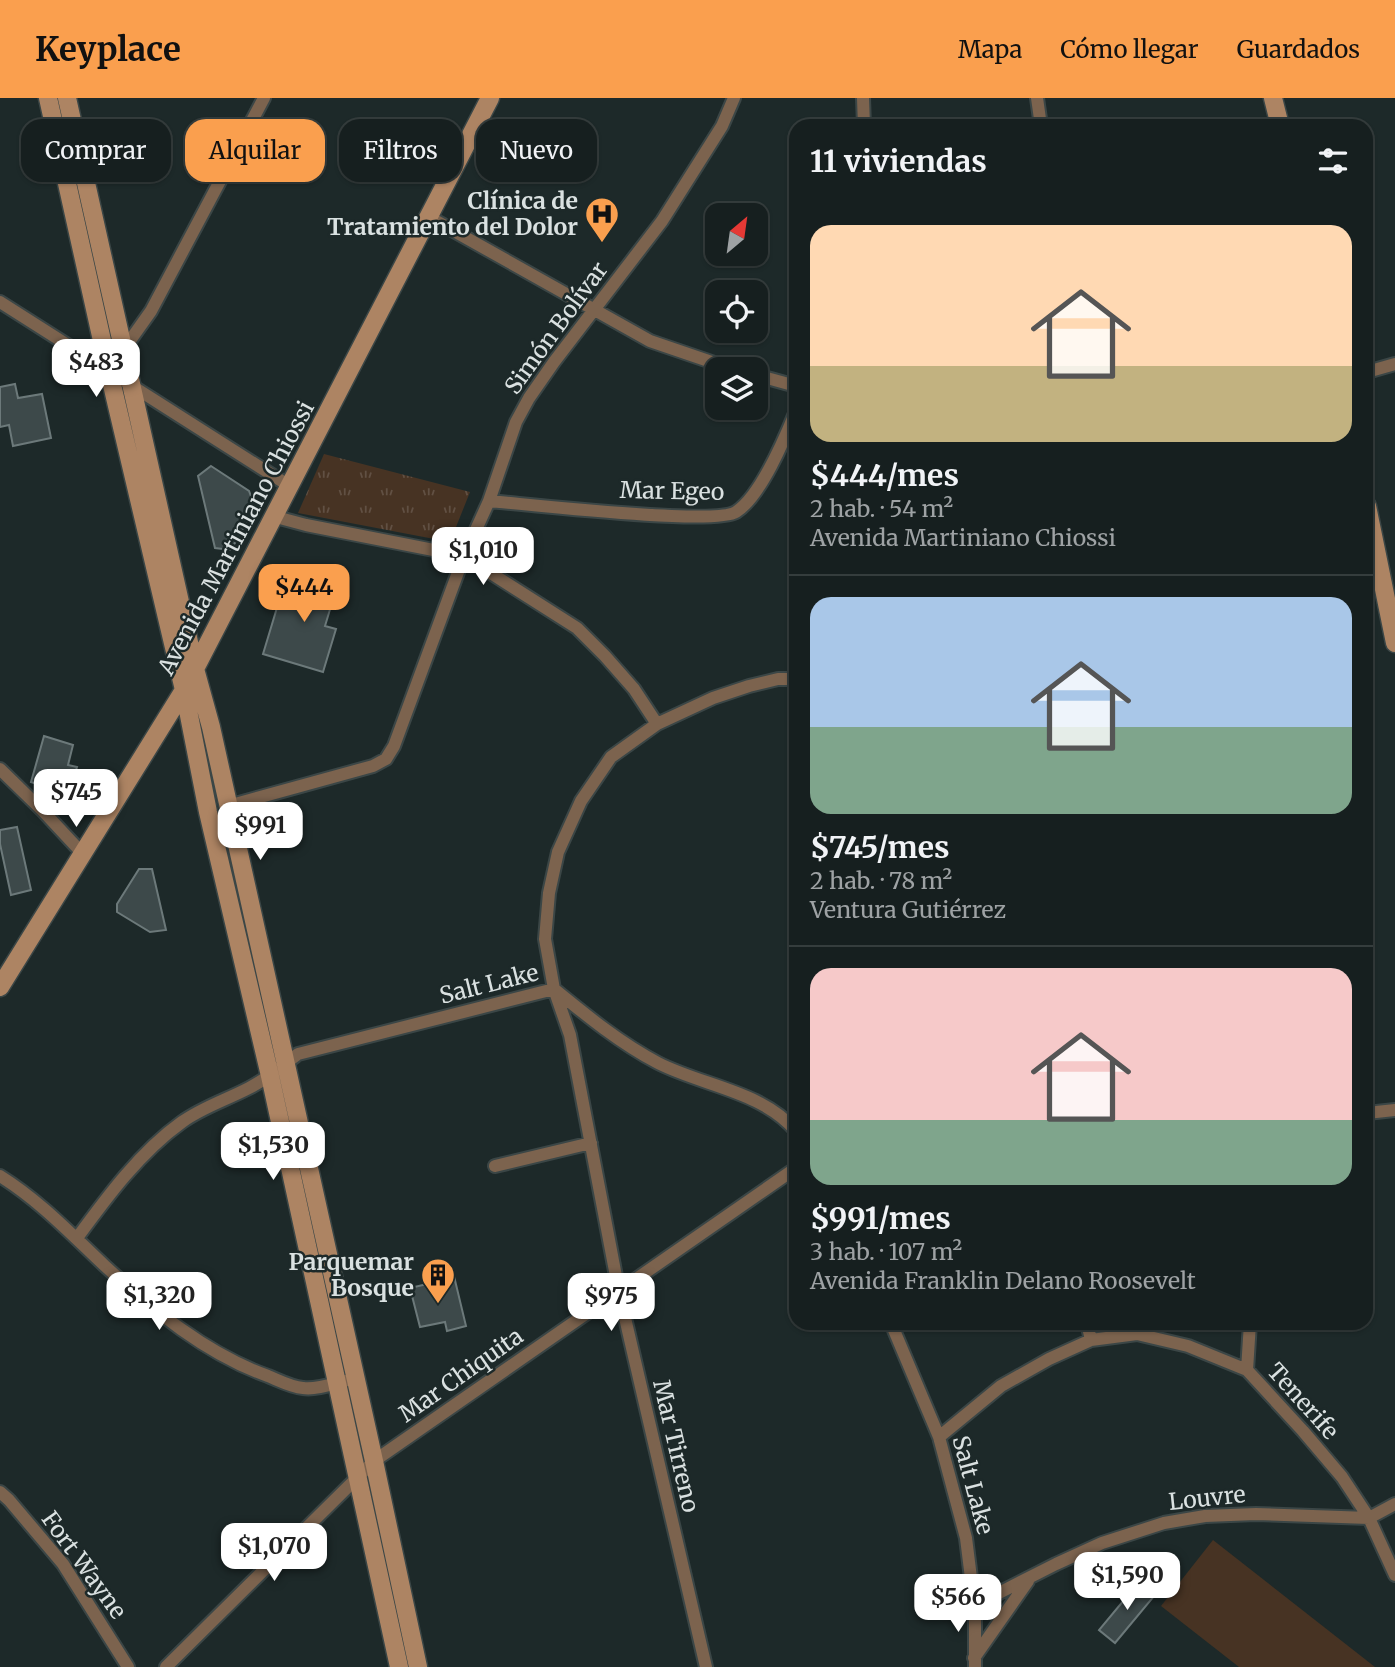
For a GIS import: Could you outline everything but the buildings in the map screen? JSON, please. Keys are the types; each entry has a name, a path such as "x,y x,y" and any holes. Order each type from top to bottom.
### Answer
{"main road":[{"path":"48,98 184,690 208,812 270,1076 399,1667"},
{"path":"68,98 356,1378 418,1667"},
{"name":"Avenida Martiniano Chiossi","path":"0,987 184,690 276,517 490,98"},
{"path":"1273,98 1278,119"},
{"path":"1373,535 1395,643"}],"street":[{"path":"124,349 151,311 264,98"},
{"name":"Simón Bolívar","path":"228,806 373,766 386,759 394,746 464,556 489,501 509,440 528,398 662,221 722,126 734,98"},
{"path":"863,98 864,119"},
{"path":"1037,98 1040,119"},
{"path":"429,217 650,341 705,360"},
{"path":"0,302 291,487"},
{"path":"1373,370 1395,364"},
{"path":"768,379 789,384"},
{"name":"Mar Egeo","path":"489,501 635,514 719,516 735,513 751,496 771,465 789,426"},
{"path":"276,517 464,556 577,628 634,689 657,724"},
{"name":"Mar Tirreno","path":"706,1667 619,1292 570,1035 554,989 545,939 549,893 558,852 581,801 611,757 657,724 713,698 748,686 789,679"},
{"path":"0,769 83,854"},
{"name":"Salt Lake","path":"77,1238 105,1200 159,1139 212,1104 248,1089 270,1076 298,1054 554,989 602,1028 660,1064 751,1099 789,1123"},
{"path":"1373,1112 1395,1110"},
{"path":"495,1166 591,1143"},
{"name":"Mar Chiquita","path":"166,1667 374,1461 789,1173"},
{"path":"0,1176 20,1188 149,1304 191,1336 242,1367 303,1389 356,1378"},
{"name":"Salt Lake","path":"894,1330 939,1437 966,1538 975,1610 974,1663"},
{"path":"1089,1330 1091,1340"},
{"path":"1247,1370 1250,1330"},
{"name":"Tenerife","path":"939,1437 1001,1387 1049,1359 1091,1340 1137,1334 1188,1346 1247,1370 1342,1476 1369,1518 1395,1575"},
{"name":"Fort Wayne","path":"3,1500 63,1564 128,1667"},
{"path":"1369,1518 1395,1504"},
{"name":"Louvre","path":"975,1610 995,1595 1102,1543 1164,1523 1205,1516 1256,1514 1369,1518"},
{"path":"974,1663 1030,1577"},
{"path":"995,1595 1007,1611"}],"green space":[{"path":"324,454 470,492 450,542 298,513"},
{"path":"1213,1540 1375,1667 1239,1667 1161,1606"}],"place":[{"name":"Clínica de Tratamiento del Dolor","path":"602,244"},
{"name":"Parquemar Bosque","path":"438,1305"}]}
